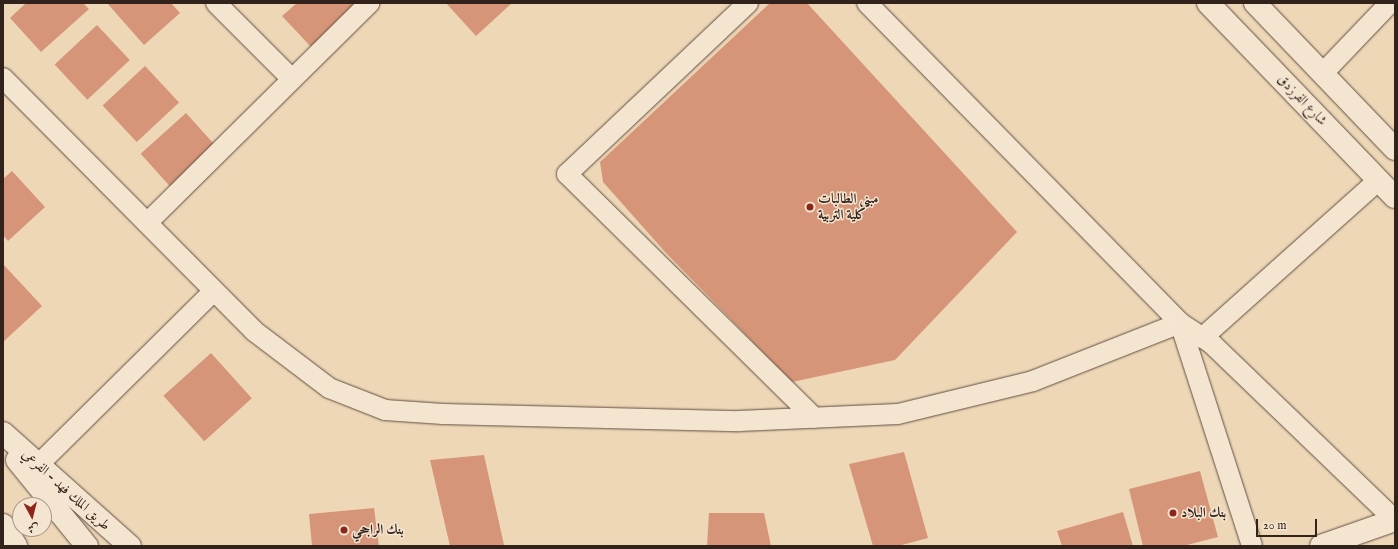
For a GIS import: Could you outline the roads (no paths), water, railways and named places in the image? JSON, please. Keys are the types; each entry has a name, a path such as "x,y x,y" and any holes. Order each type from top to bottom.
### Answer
{"street":[{"path":"216,3 292,79"},
{"path":"147,223 369,3"},
{"path":"748,3 567,174 814,418"},
{"path":"867,3 1180,323 1202,338 1395,520 1321,546"},
{"name":"شارع الفرزدق","path":"1208,3 1395,196"},
{"path":"1255,3 1395,149"},
{"path":"1323,73 1390,3"},
{"path":"3,78 254,331 329,388 385,410 443,414 739,421 898,414 1033,381 1180,323"},
{"path":"1202,338 1379,180"},
{"path":"38,465 214,291"},
{"path":"1180,323 1252,546"},
{"name":"طريق الملك فهد - الفرعي","path":"3,434 130,546"},
{"path":"3,443 87,546"},
{"path":"3,525 16,546"}],"place":[{"name":"مبنى الطالبات كلية التربية","path":"810,207"},
{"name":"بنك البلاد","path":"1173,513"},
{"name":"بنك الراجحي","path":"344,530"}]}
